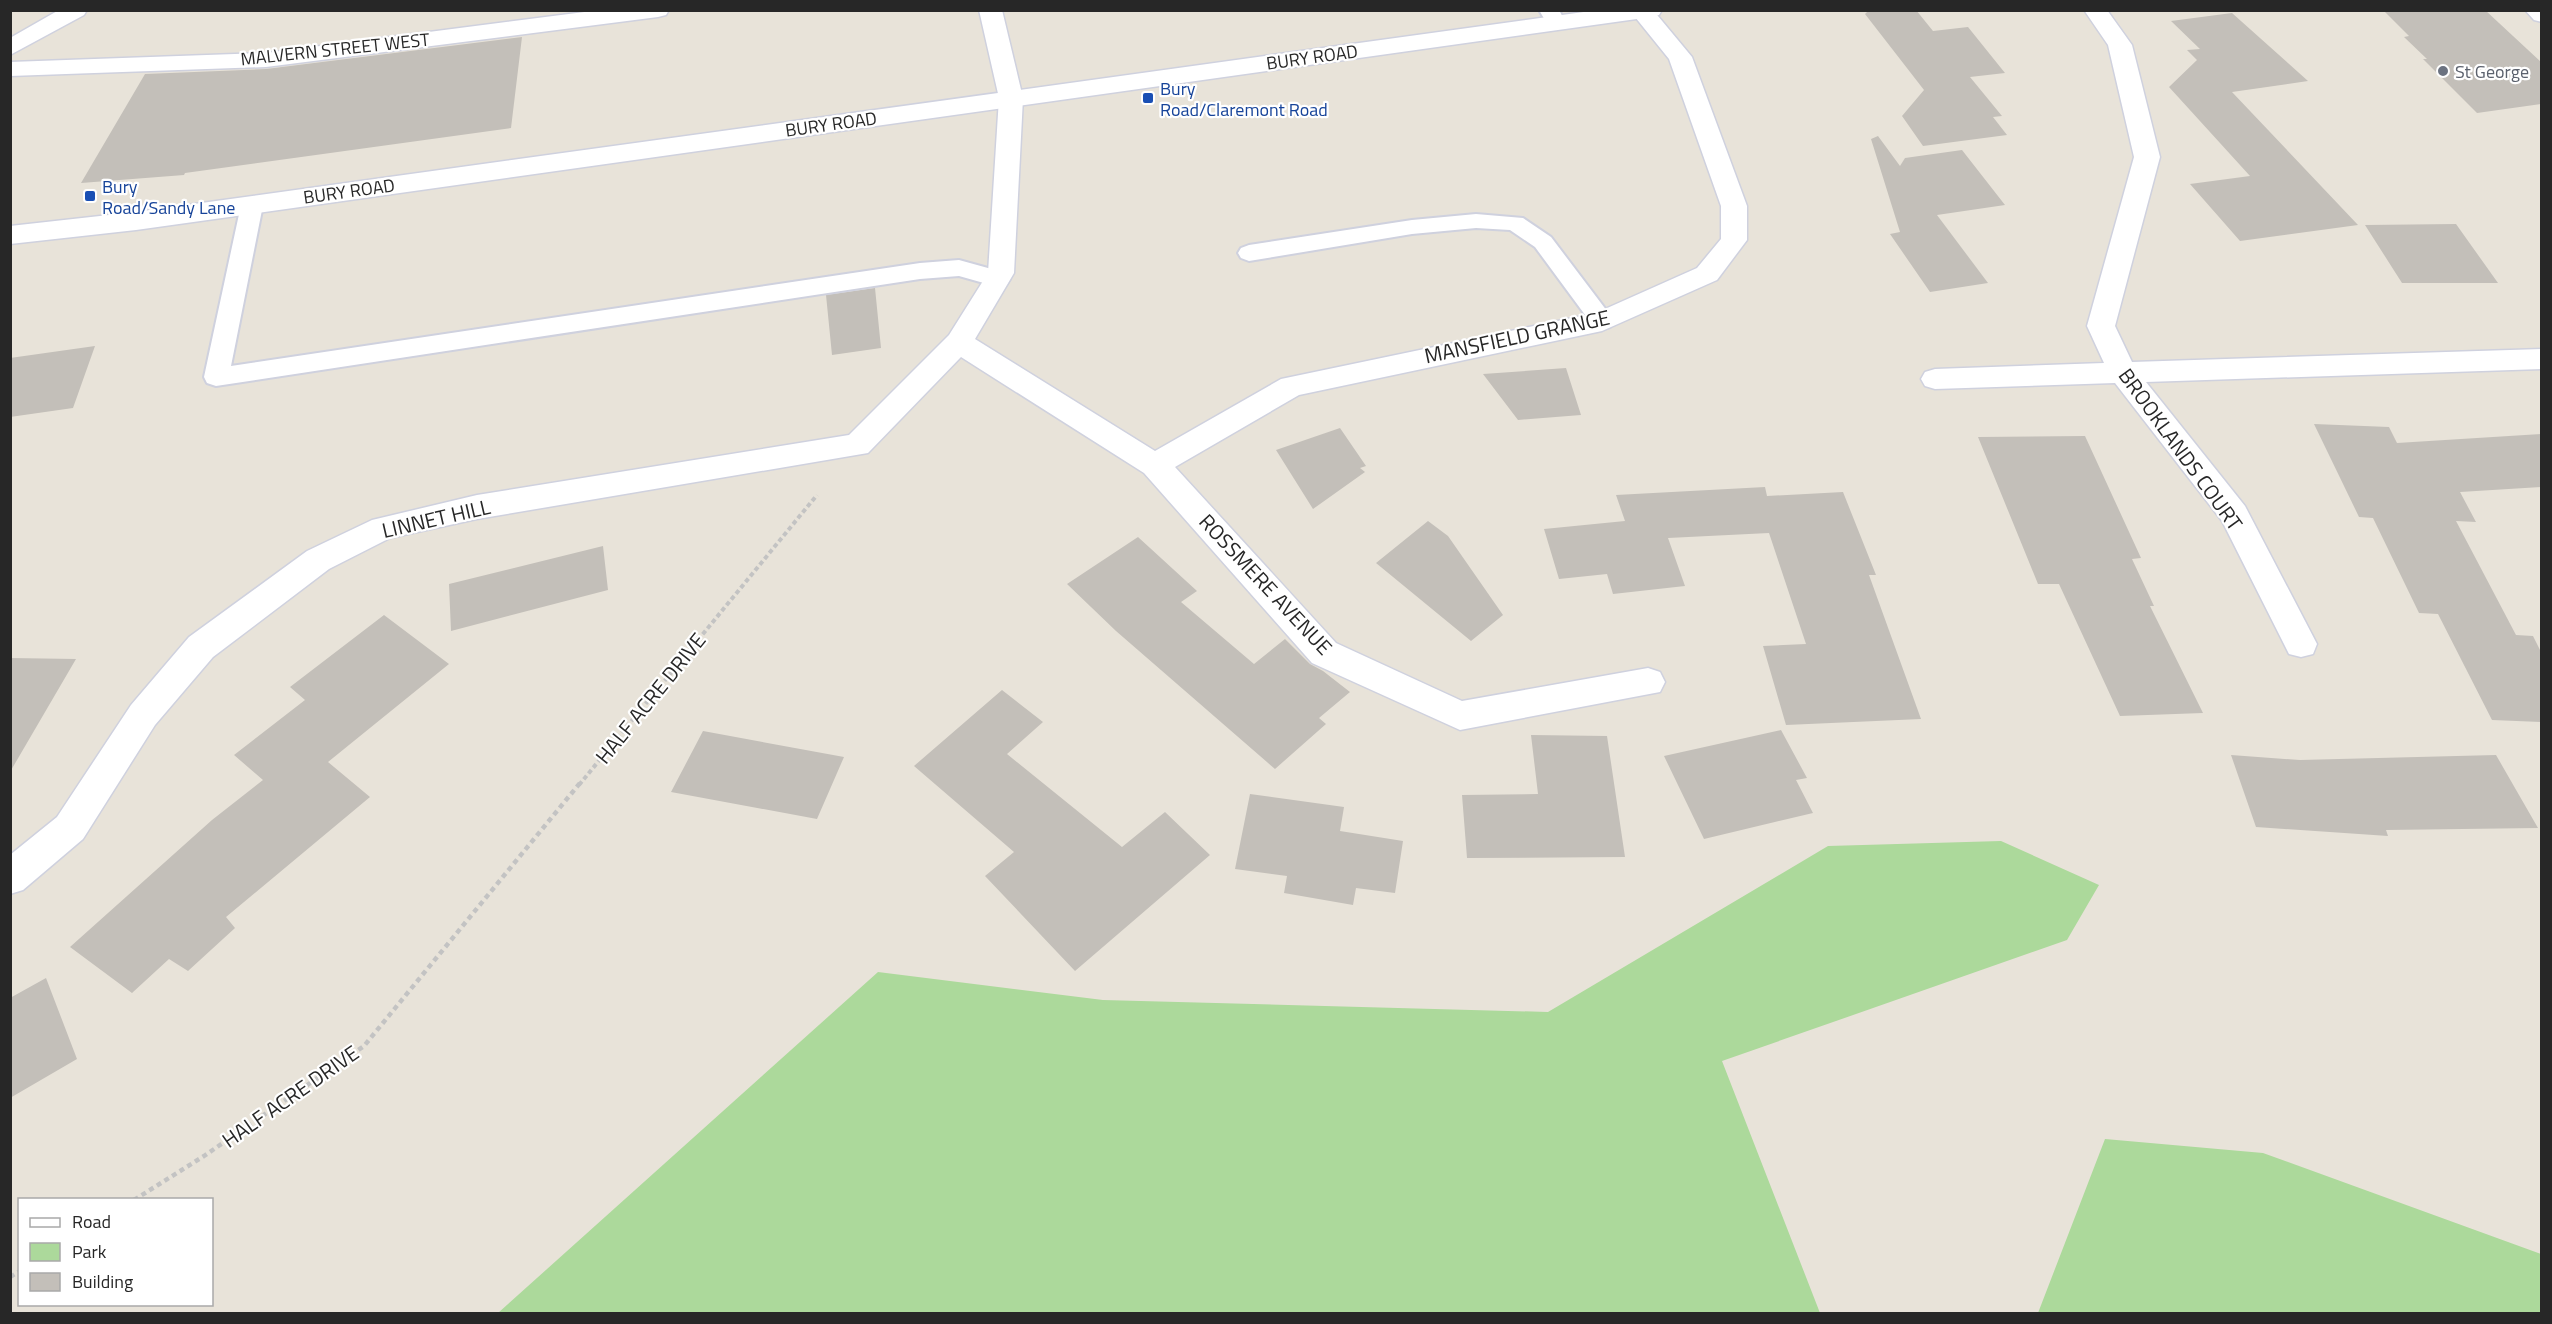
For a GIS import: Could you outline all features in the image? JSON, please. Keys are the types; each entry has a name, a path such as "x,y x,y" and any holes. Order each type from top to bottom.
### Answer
{"street":[{"path":"10,48 76,10"},
{"name":"MALVERN STREET WEST","path":"10,69 267,60 658,10"},
{"path":"858,445 959,342 1001,273 1011,98 990,10"},
{"name":"BROOKLANDS COURT","path":"2095,10 2120,45 2147,157 2101,326 2124,375 2234,514 2301,644"},
{"path":"2536,10 2541,15"},
{"name":"BURY ROAD","path":"10,235 252,205 1011,98 1553,17 1646,11"},
{"name":"MANSFIELD GRANGE","path":"1155,465 1291,386 1602,321 1707,274 1734,240 1734,206 1680,57 1646,11"},
{"name":"ROSSMERE AVENUE","path":"959,342 1155,465 1324,653 1460,716 1648,682"},
{"path":"1935,379 2124,375 2541,359"},
{"name":"LINNET HILL","path":"10,878 70,828 143,715 201,647 318,560 383,528 477,507 858,445"}],"lane":[{"path":"252,205 216,377 920,271 959,268 998,279"},
{"path":"1250,253 1412,227 1476,221 1515,223 1543,242 1602,321"}],"path":[{"name":"HALF ACRE DRIVE","path":"137,1198 204,1156 364,1046 858,445"}],"green space":[{"path":"2001,841 2099,885 2067,940 1722,1061 1820,1313 498,1313 878,972 1103,1000 1548,1012 1828,846"},
{"path":"2105,1139 2263,1153 2541,1254 2541,1313 2038,1313"}],"building":[{"path":"1869,10 1916,10 1933,31 1968,27 2005,73 1970,77 2002,116 1993,117 2007,135 1923,146 1902,116 1924,90 1865,14"},
{"path":"2383,10 2485,10 2541,62 2541,104 2477,113 2423,59 2427,59 2404,37 2409,36"},
{"path":"2232,13 2308,81 2232,92 2358,225 2240,241 2190,184 2250,176 2169,87 2197,60 2187,50 2200,49 2171,21"},
{"path":"522,37 511,128 185,173 184,175 81,183 145,74 266,69"},
{"path":"1878,136 1900,166 1905,158 1962,150 2005,205 1937,215 1988,283 1930,292 1890,234 1900,232 1871,139"},
{"path":"2456,224 2498,283 2402,283 2365,225"},
{"path":"875,288 881,348 832,355 826,295"},
{"path":"95,346 73,408 10,417 10,358"},
{"path":"1566,368 1581,415 1518,420 1483,374"},
{"path":"2314,424 2389,427 2397,443 2541,434 2541,487 2460,492 2476,522 2456,521 2516,635 2533,636 2541,652 2541,722 2492,720 2438,614 2419,613 2373,518 2359,517"},
{"path":"1340,428 1366,466 1360,468 1365,472 1313,509 1276,450"},
{"path":"2085,436 2141,558 2132,559 2154,606 2150,606 2203,713 2120,716 2059,584 2038,584 1978,437"},
{"path":"1765,487 1767,496 1843,492 1876,575 1869,575 1921,719 1786,725 1763,646 1806,644 1769,533 1668,538 1685,586 1613,594 1607,574 1559,579 1544,529 1625,521 1616,495"},
{"path":"1428,521 1448,536 1503,615 1471,641 1376,563"},
{"path":"1138,537 1197,591 1181,602 1254,664 1285,639 1310,664 1350,692 1319,718 1326,724 1275,769 1116,631 1067,584"},
{"path":"603,546 608,590 451,631 449,584"},
{"path":"384,615 449,664 328,762 370,797 226,917 235,928 188,971 169,959 132,993 70,947 212,820 263,780 234,755 305,700 290,687"},
{"path":"10,658 76,659 10,772"},
{"path":"1002,690 1043,722 1007,754 1122,847 1165,812 1210,855 1075,971 985,876 1014,852 914,766"},
{"path":"1781,730 1807,778 1796,780 1813,813 1704,839 1664,756"},
{"path":"703,731 844,757 817,819 671,792"},
{"path":"1531,735 1607,736 1625,857 1467,858 1462,795 1538,794"},
{"path":"2231,755 2300,760 2496,755 2538,828 2386,830 2388,836 2256,827"},
{"path":"1250,794 1344,807 1340,831 1403,841 1395,893 1356,888 1353,905 1284,893 1287,876 1235,869"},
{"path":"46,978 77,1059 10,1098 10,998"}],"place":[{"name":"St George","path":"2443,71"},
{"name":"Bury Road/Claremont Road","path":"1148,98"},
{"name":"Bury Road/Sandy Lane","path":"90,196"}]}
